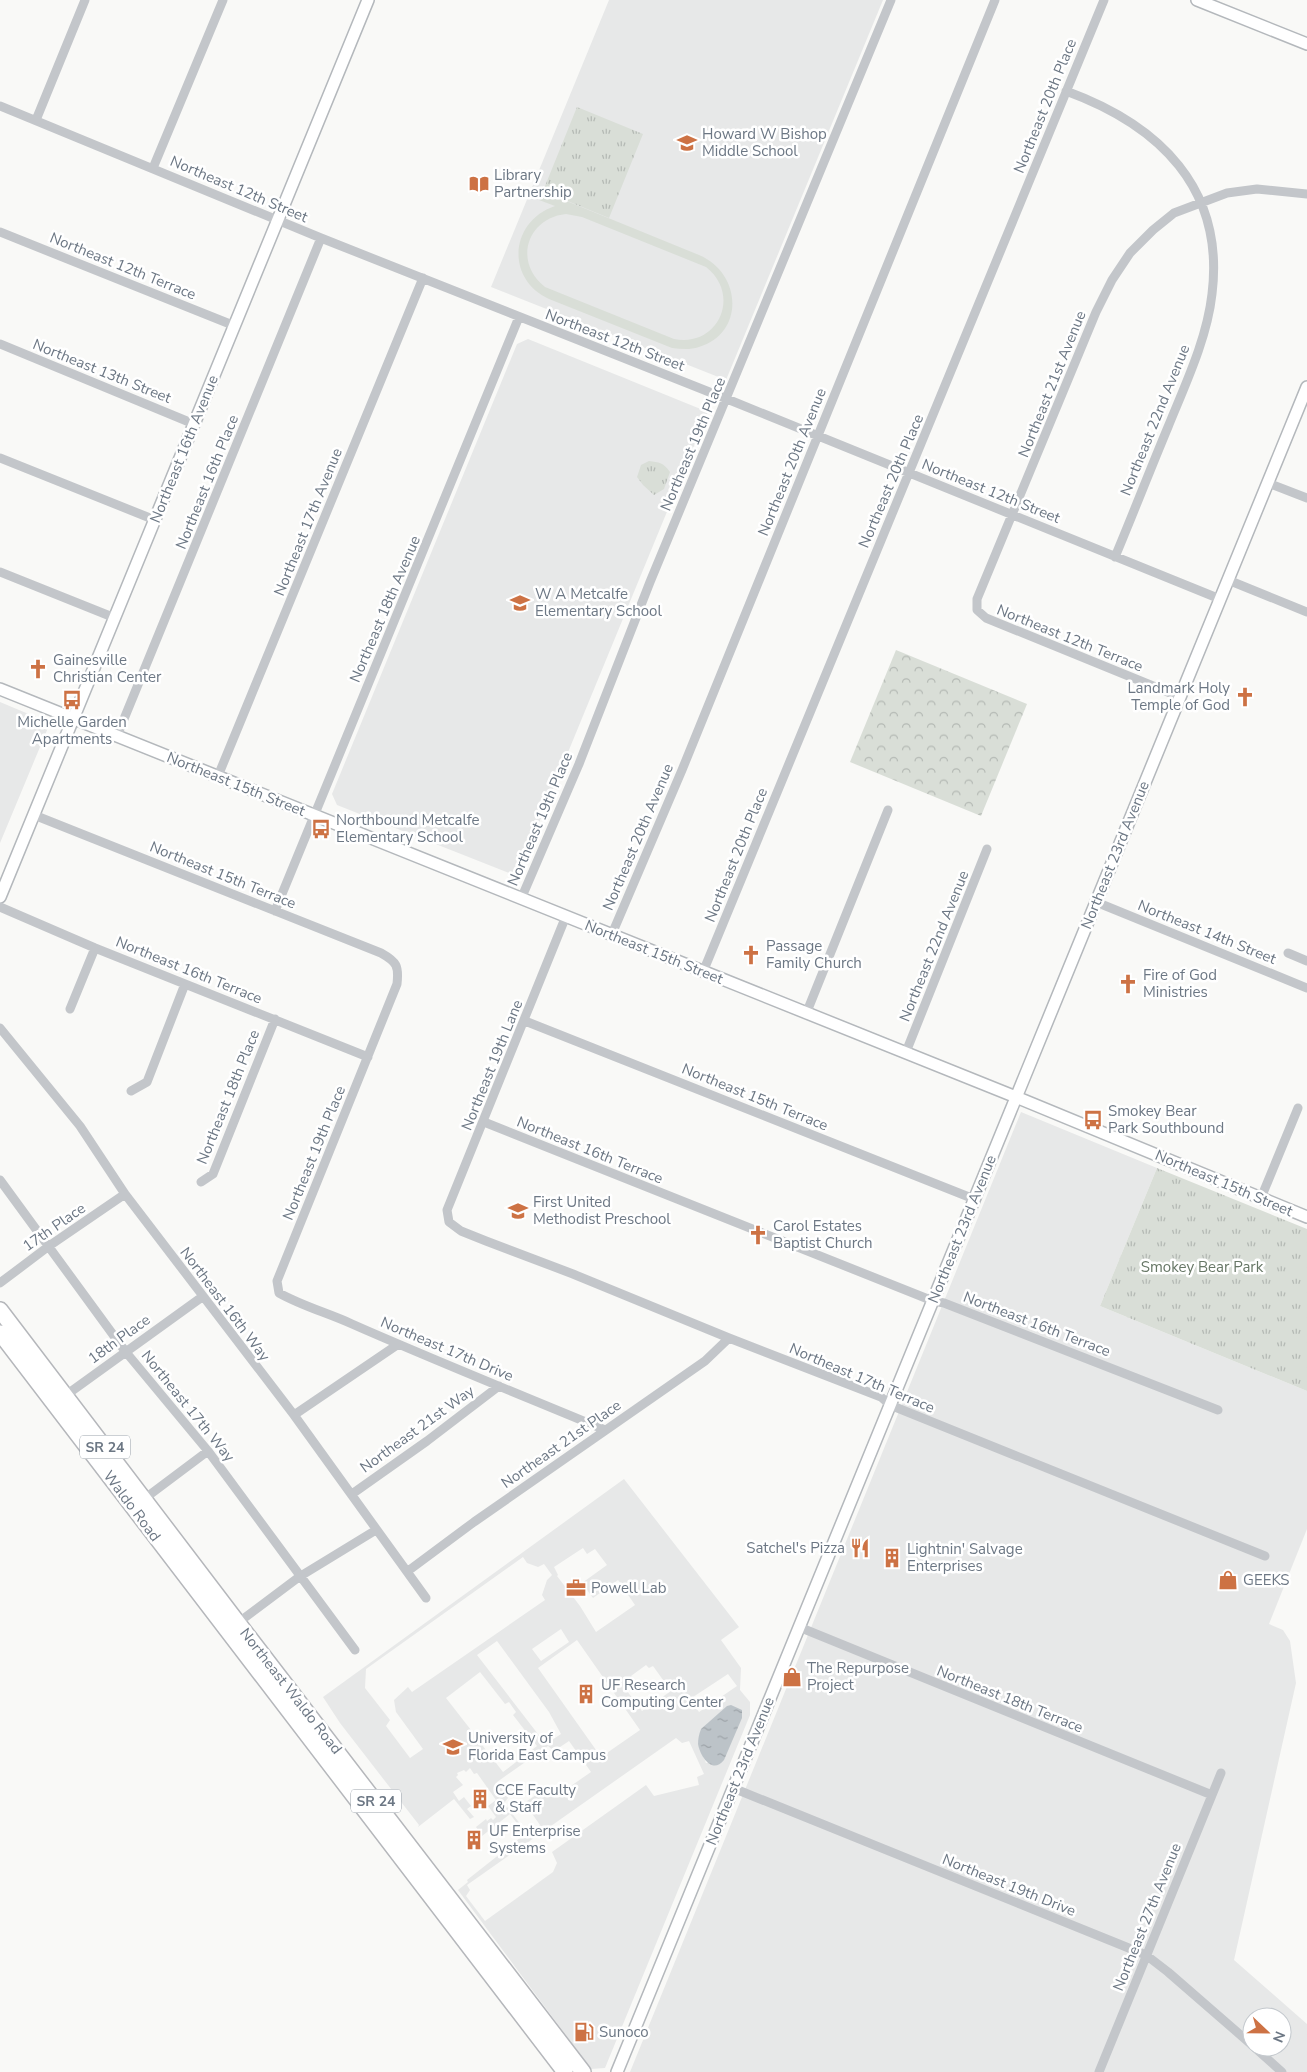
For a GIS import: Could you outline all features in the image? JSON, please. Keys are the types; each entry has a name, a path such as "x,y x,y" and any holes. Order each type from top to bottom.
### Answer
{"highway":[{"name":"SR 24","path":"0,1310 60,1400"},
{"name":"Waldo Road","path":"0,1333 60,1400 232,1628"},
{"name":"Northeast Waldo Road","path":"232,1628 507,1984 583,2072"},
{"name":"Northeast Waldo Road","path":"507,1984 565,2072"}],"street":[{"path":"36,120 84,0"},
{"path":"153,168 223,0"},
{"name":"Northeast 16th Avenue","path":"0,897 368,0"},
{"name":"Northeast 19th Place","path":"522,899 650,582 891,0"},
{"name":"Northeast 20th Avenue","path":"612,934 686,761 995,0"},
{"name":"Northeast 20th Place","path":"703,972 1104,0"},
{"path":"1196,0 1307,44"},
{"name":"Northeast 22nd Avenue","path":"1066,91 1106,108 1145,132 1186,172 1202,202 1210,227 1214,263 1212,294 1195,361 1115,557"},
{"name":"Northeast 12th Street","path":"0,106 321,238 727,399 1220,600"},
{"name":"Northeast 21st Avenue","path":"980,612 977,610 977,599 1076,358 1112,280 1130,253 1152,230 1174,213 1227,193 1258,189 1307,194"},
{"name":"Northeast 12th Terrace","path":"0,232 235,326"},
{"name":"Northeast 16th Place","path":"117,736 321,238"},
{"name":"Northeast 17th Avenue","path":"218,776 423,278"},
{"name":"Northeast 18th Avenue","path":"275,911 519,317"},
{"name":"Northeast 13th Street","path":"0,344 194,424"},
{"name":"Northeast 23rd Avenue","path":"617,2072 1307,387"},
{"path":"0,458 155,520"},
{"path":"1268,482 1307,498"},
{"path":"0,572 115,618"},
{"path":"1228,580 1307,612"},
{"name":"Northeast 12th Terrace","path":"980,612 986,618 1180,698"},
{"name":"Northeast 15th Street","path":"0,689 612,934 806,1014 906,1052 1307,1217"},
{"path":"806,1014 888,810"},
{"name":"Northeast 15th Terrace","path":"34,815 382,953 393,960 397,967"},
{"name":"Northeast 22nd Avenue","path":"906,1052 987,849"},
{"name":"Northeast 14th Street","path":"1096,902 1307,988"},
{"name":"Northeast 16th Terrace","path":"0,907 95,948 368,1057"},
{"name":"Northeast 19th Lane","path":"451,1223 447,1210 566,916"},
{"path":"70,1009 95,948"},
{"path":"1288,954 1307,961"},
{"name":"Northeast 19th Place","path":"278,1293 277,1281 397,984 399,970 397,967"},
{"path":"131,1091 147,1082 186,984"},
{"name":"Northeast 18th Place","path":"201,1182 213,1174 275,1019"},
{"name":"Northeast 15th Terrace","path":"525,1021 974,1199"},
{"name":"Northeast 16th Way","path":"0,1028 80,1126 125,1194 294,1415 426,1598"},
{"path":"1261,1198 1298,1108"},
{"name":"Northeast 16th Terrace","path":"484,1122 932,1301 951,1306 1218,1410"},
{"name":"Northeast 17th Way","path":"0,1180 125,1351 208,1451 299,1577 355,1650"},
{"name":"17th Place","path":"0,1282 125,1194"},
{"name":"Northeast 17th Terrace","path":"451,1223 469,1234 881,1397 890,1405 1265,1556"},
{"name":"Northeast 17th Drive","path":"278,1293 295,1302 350,1323 398,1345 605,1430"},
{"name":"18th Place","path":"60,1400 202,1297"},
{"name":"Northeast 21st Place","path":"408,1571 474,1522 705,1361 729,1338"},
{"path":"294,1415 398,1345"},
{"name":"Northeast 21st Way","path":"352,1494 427,1441 499,1386"},
{"path":"138,1503 208,1451"},
{"path":"232,1628 299,1577 376,1530"},
{"name":"Northeast 18th Terrace","path":"799,1627 1212,1795"},
{"name":"Northeast 27th Avenue","path":"1099,2072 1221,1773"},
{"name":"Northeast 19th Drive","path":"733,1788 1146,1956 1175,1978 1242,2036"},
{"name":"Northeast 19th Drive","path":"1265,2057 1282,2072"}],"shaded area":[{"name":"Howard W Bishop Middle School","path":"609,0 883,0 726,380 491,287"},
{"name":"W A Metcalfe Elementary School","path":"528,339 708,412 520,869 509,873 337,805 332,794 517,344"},
{"path":"0,702 50,723 0,843"},
{"path":"1021,1112 1157,1168 1100,1306 1307,1391 1307,1529 1269,1624 1283,1630 1290,1641 1296,1683 1234,1960 1288,2007 1242,2007 1242,2057 1292,2057 1292,2011 1307,2024 1307,2072 630,2072"},
{"name":"University of Florida East Campus","path":"624,1479 739,1627 721,1640 741,1668 740,1690 750,1702 750,1715 605,2068 591,2069 458,1890 468,1882 467,1880 525,1834 510,1814 482,1836 476,1827 486,1819 487,1821 491,1818 493,1820 496,1817 488,1806 496,1800 477,1773 474,1774 470,1768 466,1772 464,1770 457,1773 456,1777 463,1785 453,1792 459,1801 464,1797 471,1806 467,1809 474,1817 470,1819 454,1799 418,1827 419,1825 340,1723 323,1697","holes":["583,1548 587,1554 595,1549 607,1565 582,1583 593,1598 618,1580 635,1605 596,1632 580,1606 557,1576 554,1567","523,1557 527,1563 538,1567 544,1564 552,1575 547,1580 542,1595 545,1600 412,1692 408,1687 394,1700 396,1712 423,1749 410,1758 386,1726 390,1720 365,1688 366,1669","561,1629 569,1642 541,1661 532,1649","577,1640 640,1730 601,1757 538,1668","497,1641 549,1712 561,1734 552,1740 547,1733 541,1738 477,1655","646,1665 649,1668 653,1666 671,1691 642,1711 624,1687 634,1680 631,1676","480,1672 505,1704 509,1702 516,1712 513,1715 537,1746 503,1772 479,1741 475,1743 468,1733 471,1730 446,1698","728,1674 737,1686 699,1712 690,1699","742,1714 723,1760 706,1763 698,1744 701,1729","676,1738 682,1743 689,1741 704,1774 697,1777 699,1785 654,1796 646,1785 552,1852 557,1863 553,1872 485,1921 466,1896 470,1890 467,1885","569,1741 591,1772 555,1797 549,1790 545,1789 527,1801 526,1805 540,1825 528,1834 504,1803 508,1798 497,1782 548,1746 554,1751"]}],"green space":[{"path":"577,107 643,134 609,218 543,191"},
{"path":"542,191 699,255 713,264 724,275 730,288 731,316 724,329 714,340 699,347 689,349 672,348 549,299 535,290 525,278 520,265 519,251 522,237 529,224 540,213 555,206 539,200","holes":["566,214 582,217 706,267 717,279 722,291 723,304 720,317 713,328 703,335 689,340 674,339 545,287 535,277 529,266 527,254 534,232 553,217"]},
{"path":"649,461 661,464 670,472 664,489 654,495 637,477 641,465"},
{"path":"896,650 1027,704 981,816 850,762"},
{"name":"Smokey Bear Park","path":"1157,1168 1307,1229 1307,1391 1100,1306"}],"water":[{"path":"731,1705 742,1710 742,1718 724,1760 715,1766 711,1765 699,1749 700,1731 727,1706"}],"place":[{"name":"Howard W Bishop Middle School","path":"687,143"},
{"name":"Library Partnership","path":"479,184"},
{"name":"W A Metcalfe Elementary School","path":"520,603"},
{"name":"Gainesville Christian Center","path":"38,669"},
{"name":"Landmark Holy Temple of God","path":"1245,697"},
{"name":"Michelle Garden Apartments","path":"72,700"},
{"name":"Northbound Metcalfe Elementary School","path":"321,829"},
{"name":"Passage Family Church","path":"751,955"},
{"name":"Fire of God Ministries","path":"1128,984"},
{"name":"Smokey Bear Park Southbound","path":"1093,1120"},
{"name":"First United Methodist Preschool","path":"518,1211"},
{"name":"Carol Estates Baptist Church","path":"758,1235"},
{"name":"Satchel's Pizza","path":"860,1548"},
{"name":"Lightnin' Salvage Enterprises","path":"892,1558"},
{"name":"GEEKS","path":"1228,1580"},
{"name":"Powell Lab","path":"576,1588"},
{"name":"The Repurpose Project","path":"792,1677"},
{"name":"UF Research Computing Center","path":"586,1694"},
{"name":"University of Florida East Campus","path":"453,1747"},
{"name":"CCE Faculty & Staff","path":"480,1799"},
{"name":"UF Enterprise Systems","path":"474,1840"},
{"name":"Sunoco","path":"584,2032"}]}
